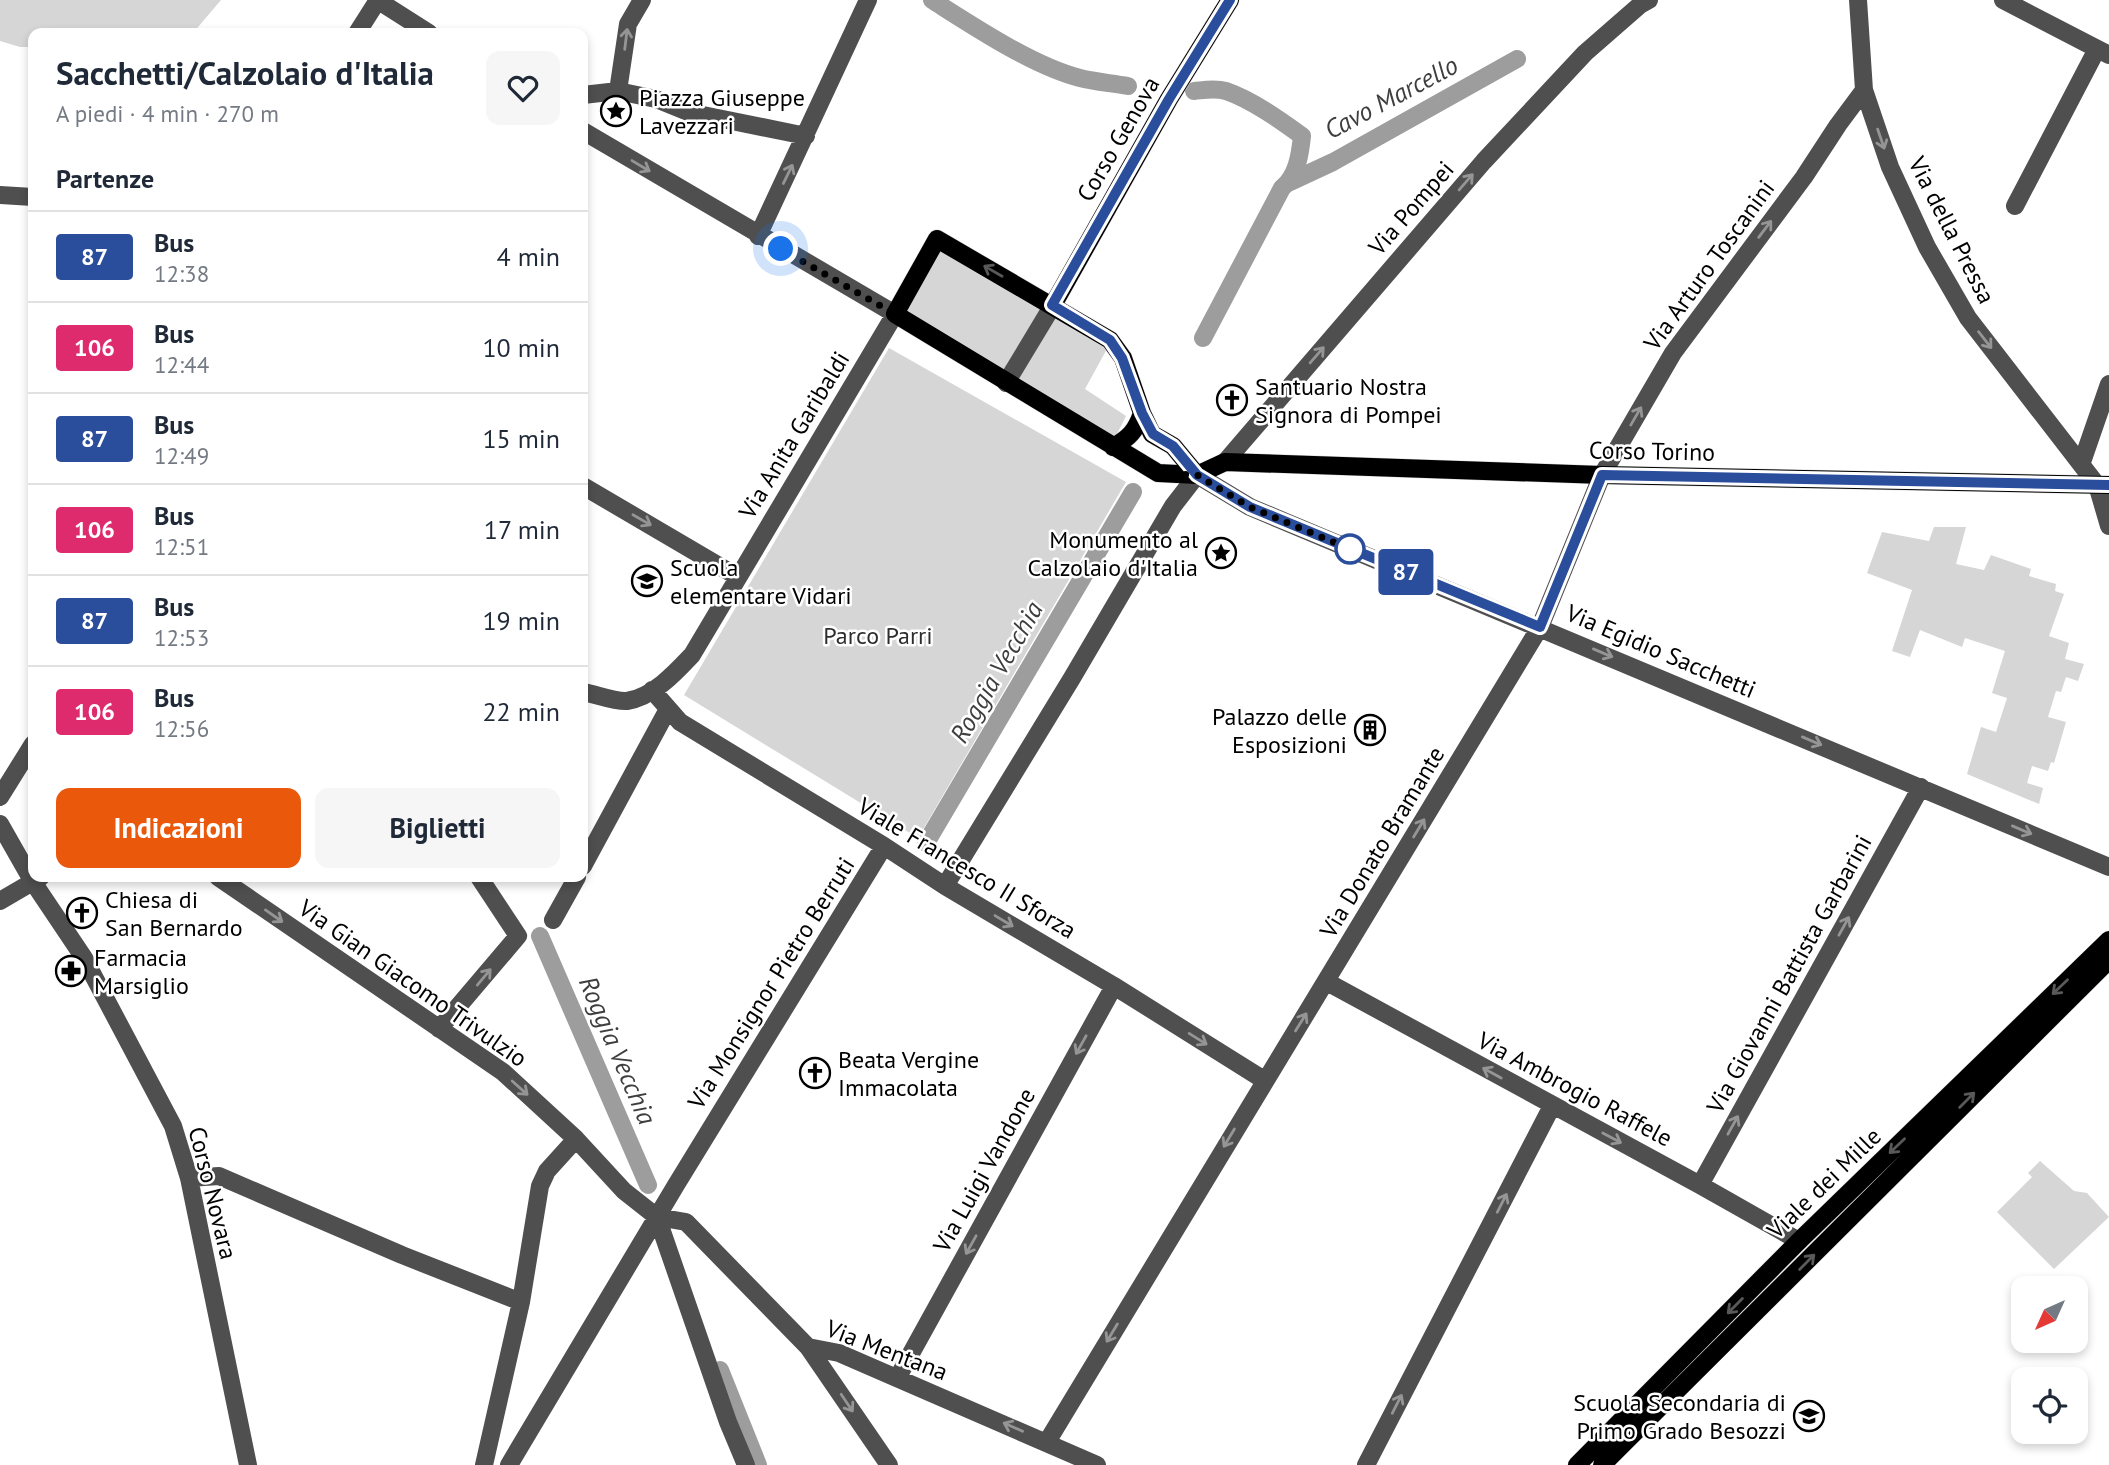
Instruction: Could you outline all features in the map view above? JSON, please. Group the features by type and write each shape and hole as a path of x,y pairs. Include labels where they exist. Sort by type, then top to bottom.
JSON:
{"main road":[{"name":"Corso Genova","path":"1052,305 1176,88 1230,0"},
{"path":"937,239 1110,340 1122,358 1142,413 1153,434 1173,446 1197,475 1158,473 895,314 937,239"},
{"path":"1113,447 1129,437 1137,427 1142,413"},
{"name":"Corso Torino","path":"1197,475 1225,462 1602,475 2103,485"},
{"name":"Viale dei Mille","path":"1577,1465 1799,1241 2109,940"},
{"name":"Viale dei Mille","path":"1602,1465 2109,960"}],"street":[{"path":"360,28 378,0 421,28"},
{"path":"619,86 628,24 642,0"},
{"path":"758,236 868,0"},
{"name":"Via della Pressa","path":"1858,0 1864,90 1890,167 1927,247 1968,318 2103,485 2109,526"},
{"path":"2003,0 2103,52 2015,206"},
{"name":"Via Pompei","path":"1225,462 1484,161 1585,53 1641,2"},
{"path":"588,94 619,86 688,112 806,136"},
{"name":"Via Arturo Toscanini","path":"1540,627 1602,475 1673,353 1804,177 1864,90"},
{"path":"588,134 895,314"},
{"path":"0,195 28,197"},
{"path":"1006,383 1052,305"},
{"name":"Via Anita Garibaldi","path":"588,693 626,701 652,690 692,655 895,314"},
{"path":"2082,462 2109,384"},
{"path":"945,886 1072,678 1172,506 1197,475"},
{"name":"Via Egidio Sacchetti","path":"1197,475 1250,507 2109,867"},
{"path":"588,489 738,577"},
{"name":"Via Donato Bramante","path":"1047,1442 1540,627"},
{"name":"Viale Francesco II Sforza","path":"652,690 680,722 1264,1080"},
{"path":"588,857 668,709"},
{"path":"0,797 28,752"},
{"name":"Via Giovanni Battista Garbarini","path":"1700,1185 1921,787"},
{"name":"Corso Novara","path":"0,824 28,866"},
{"name":"Via Monsignor Pietro Berruti","path":"509,1465 884,846"},
{"path":"0,901 32,882"},
{"name":"Corso Novara","path":"39,882 84,958 173,1126 189,1178 248,1465"},
{"name":"Via Gian Giacomo Trivulzio","path":"225,882 503,1072 576,1139 624,1191 657,1217"},
{"path":"439,1029 518,936 482,882"},
{"path":"553,920 574,882"},
{"name":"Via Ambrogio Raffele","path":"1327,982 1799,1241"},
{"name":"Via Luigi Vandone","path":"898,1377 1114,986"},
{"path":"1366,1465 1552,1106"},
{"path":"484,1465 521,1302 540,1186 547,1171 576,1139"},
{"path":"189,1178 219,1176 402,1255 521,1302"},
{"path":"657,1217 728,1422 746,1465"},
{"name":"Via Mentana","path":"657,1217 685,1223 808,1347 839,1353 898,1377 1097,1465"},
{"path":"808,1347 889,1465"}],"green space":[{"path":"0,0 221,0 197,28 28,28 28,47 0,41"},
{"path":"940,248 1108,347 1085,389 1126,416 1115,438 906,312"},
{"name":"Parco Parri","path":"889,348 1126,482 918,838 684,695"},
{"path":"1934,527 1966,527 1956,564 1984,570 1991,555 2031,569 2029,576 2056,584 2055,591 2064,594 2049,636 2069,643 2065,659 2084,664 2078,681 2066,677 2061,692 2056,691 2048,717 2066,722 2054,763 2051,762 2048,771 2032,766 2027,783 2043,788 2039,804 1967,774 1981,727 1996,732 2007,698 1992,693 2005,651 1965,638 1962,647 1920,630 1910,657 1892,651 1912,590 1867,573 1882,532 1929,541"},
{"path":"2040,1161 2074,1191 2087,1193 2109,1217 2054,1269 1997,1212 2032,1177 2028,1173"}],"waterway":[{"name":"Roggia Vecchia","path":"932,0 1004,44 1043,64 1080,78 1128,86"},
{"name":"Cavo Marcello","path":"1290,182 1333,162 1517,59"},
{"name":"Roggia Vecchia","path":"1194,91 1218,90 1236,95 1266,111 1302,136 1294,171 1282,188 1203,338"},
{"name":"Roggia Vecchia","path":"926,843 1133,492"},
{"name":"Roggia Vecchia","path":"540,936 648,1185"},
{"name":"Roggia Vecchia","path":"720,1370 758,1465"}],"bus line":[{"name":"87","path":"1230,0 1169,99 1052,305 1110,340 1122,358 1142,413 1153,434 1173,446 1197,475 1250,507 1540,627 1602,475 2109,485"}],"place":[{"name":"Piazza Giuseppe Lavezzari","path":"616,111"},
{"name":"Santuario Nostra Signora di Pompei","path":"1232,400"},
{"name":"Monumento al Calzolaio d'Italia","path":"1221,553"},
{"name":"Scuola elementare Vidari","path":"647,581"},
{"name":"Palazzo delle Esposizioni","path":"1370,730"},
{"name":"Chiesa di San Bernardo","path":"82,913"},
{"name":"Farmacia Marsiglio","path":"71,971"},
{"name":"Beata Vergine Immacolata","path":"815,1073"},
{"name":"Scuola Secondaria di Primo Grado Besozzi","path":"1809,1416"}],"route":[{"path":"781,249 895,314 1158,473 1197,475 1250,507 1350,549"}]}
